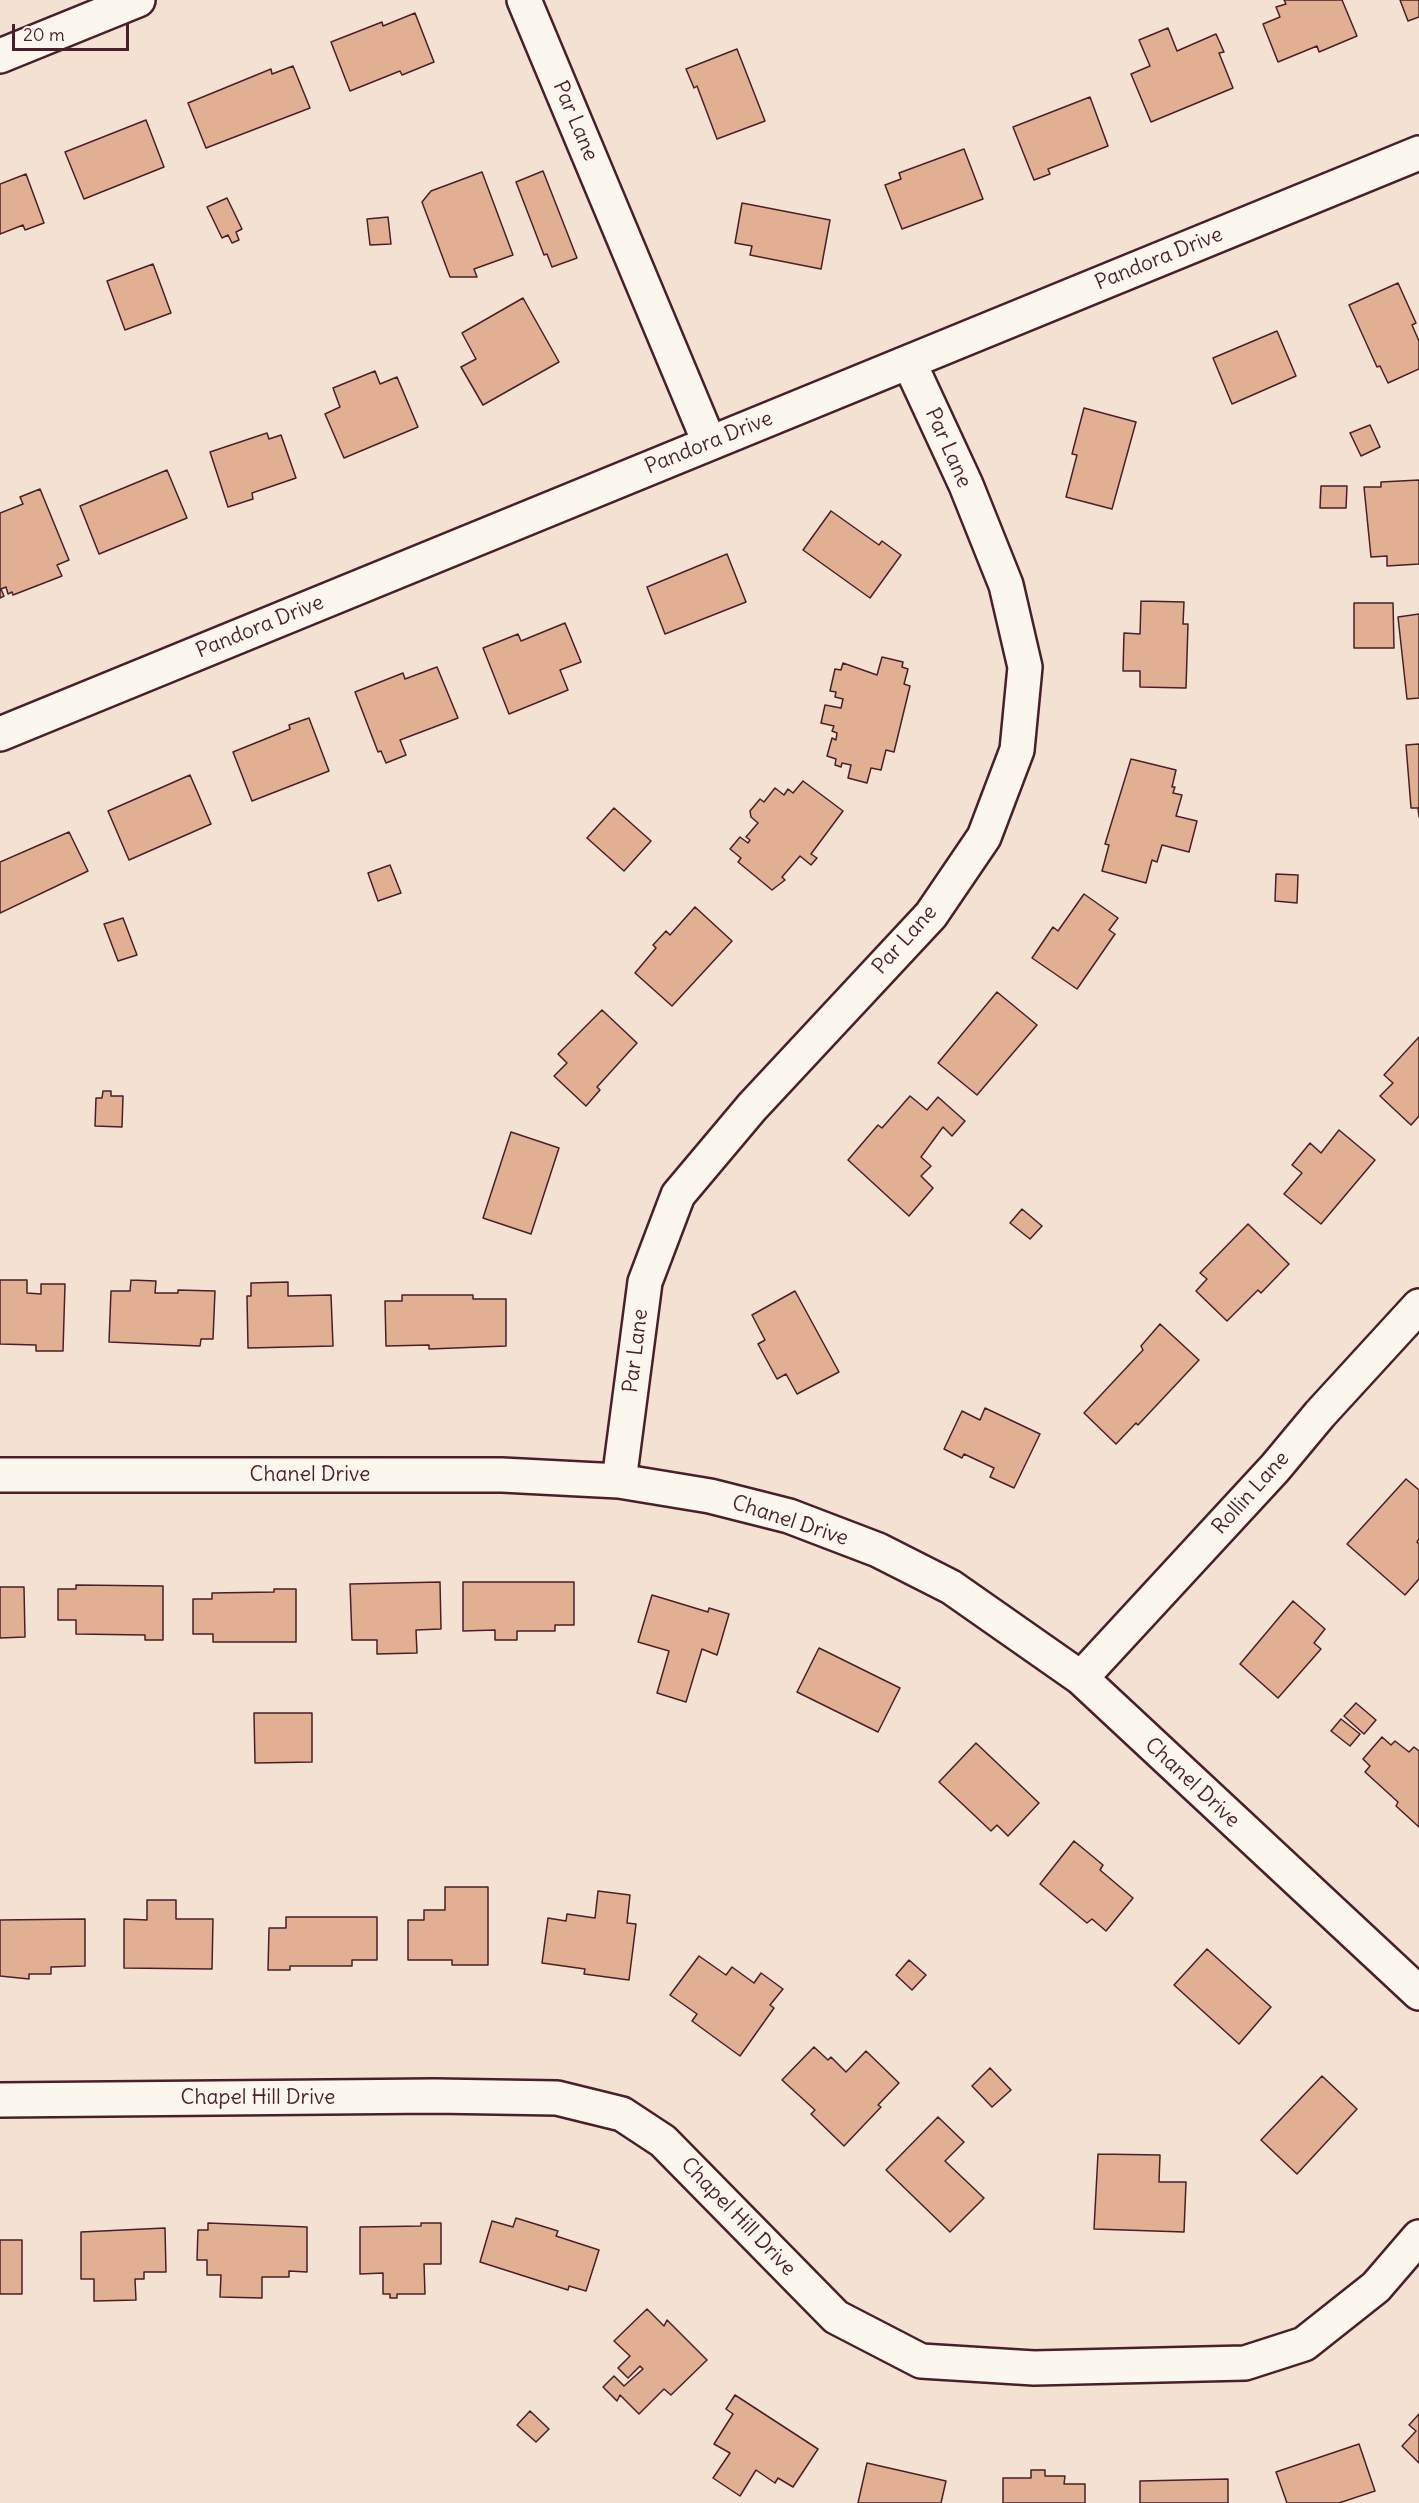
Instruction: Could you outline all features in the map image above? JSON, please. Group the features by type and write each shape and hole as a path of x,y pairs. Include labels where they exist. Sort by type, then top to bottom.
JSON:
{"street":[{"path":"0,56 138,0"},
{"name":"Par Lane","path":"524,0 709,442"},
{"name":"Pandora Drive","path":"0,734 1419,153"},
{"name":"Par Lane","path":"619,1480 645,1282 678,1195 752,1107 930,915 984,837 1017,750 1025,667 1006,585 966,485 909,362"},
{"name":"Rollin Lane","path":"1081,1678 1275,1468 1320,1414 1419,1306"},
{"name":"Chanel Drive","path":"0,1475 502,1475 619,1480 711,1496 789,1516 879,1550 951,1587 1081,1678 1419,1993"},
{"name":"Chapel Hill Drive","path":"0,2100 435,2096 557,2098 622,2114 663,2141 836,2317 921,2361 1034,2368 1245,2363 1304,2344 1376,2287 1419,2237"}],"building":[{"path":"1284,0 1342,0 1357,36 1319,52 1317,46 1278,62 1263,24 1280,17 1276,7 1286,4"},
{"path":"1400,0 1419,0 1419,17 1408,21"},
{"path":"415,13 434,62 402,75 400,71 350,91 331,42 382,22 383,26"},
{"path":"1168,28 1177,51 1216,34 1224,52 1219,53 1233,88 1151,122 1131,74 1150,66 1139,40"},
{"path":"737,49 765,121 717,139 697,86 694,88 686,69"},
{"path":"293,66 310,108 206,148 188,103 271,69 272,74"},
{"path":"1090,97 1108,146 1048,169 1050,174 1034,180 1013,127"},
{"path":"146,120 164,167 84,199 65,152"},
{"path":"964,149 983,199 902,229 885,185 901,179 899,173"},
{"path":"543,171 577,258 552,267 547,254 544,255 516,182"},
{"path":"482,172 513,255 474,269 477,277 450,277 422,202 431,191"},
{"path":"26,174 44,223 25,230 23,225 0,234 0,184"},
{"path":"227,198 242,229 236,232 239,240 232,243 228,235 222,238 207,207"},
{"path":"742,203 830,220 821,269 750,255 752,246 735,243"},
{"path":"388,217 391,244 370,245 367,219"},
{"path":"153,264 171,313 125,330 107,281"},
{"path":"1398,283 1416,323 1412,325 1419,341 1419,369 1388,383 1380,366 1377,367 1349,305"},
{"path":"523,298 559,362 483,405 461,367 476,359 462,333"},
{"path":"1277,331 1296,376 1232,404 1213,358"},
{"path":"375,371 380,384 397,377 418,427 344,458 325,414 340,407 333,388"},
{"path":"1084,408 1136,422 1112,509 1066,497 1077,455 1072,454"},
{"path":"1370,425 1380,447 1361,456 1350,433"},
{"path":"267,433 269,439 281,435 296,478 252,493 253,499 228,507 210,452"},
{"path":"167,470 187,518 99,554 80,506"},
{"path":"1419,480 1419,564 1387,566 1387,556 1371,557 1364,487 1381,487 1381,482"},
{"path":"1321,486 1347,486 1346,508 1320,508"},
{"path":"40,489 69,560 57,565 62,576 13,595 12,592 8,594 6,587 1,589 4,596 0,598 0,513 23,504 20,497"},
{"path":"831,511 879,545 882,541 901,555 870,598 803,550"},
{"path":"727,554 746,602 665,634 647,587"},
{"path":"1141,601 1184,602 1183,624 1188,624 1186,688 1140,687 1140,671 1123,671 1124,633 1140,634"},
{"path":"1354,603 1393,603 1394,648 1354,648"},
{"path":"1419,614 1419,698 1407,699 1398,617"},
{"path":"565,623 581,662 560,670 568,690 509,714 483,648 518,634 521,641"},
{"path":"882,657 903,662 902,667 908,669 904,684 910,686 894,752 886,750 881,770 871,768 867,783 848,778 851,765 842,763 841,767 835,765 836,759 827,756 832,738 836,740 837,733 832,731 834,726 821,723 825,705 841,708 843,699 835,697 836,692 830,691 835,669 841,670 843,663 877,675"},
{"path":"437,667 458,718 400,740 406,755 386,763 381,751 378,752 355,692 403,673 405,679"},
{"path":"309,718 329,771 252,801 233,752 290,729 289,725"},
{"path":"1419,744 1419,817 1418,808 1411,808 1406,745"},
{"path":"1131,759 1176,770 1173,793 1182,795 1176,816 1197,821 1189,852 1162,845 1157,862 1152,860 1146,883 1102,871 1109,845 1105,844"},
{"path":"190,775 211,824 129,860 108,811"},
{"path":"803,781 843,811 811,854 817,858 811,865 800,856 782,877 785,880 772,890 738,862 741,858 730,849 740,837 748,843 750,840 746,837 758,823 751,817 750,811 760,799 764,802 775,788 784,795 788,789 793,793"},
{"path":"614,808 651,841 624,871 587,838"},
{"path":"69,832 88,871 0,913 0,862"},
{"path":"390,865 401,893 378,901 368,873"},
{"path":"1276,874 1298,875 1297,903 1275,901"},
{"path":"1084,894 1118,918 1109,930 1115,934 1077,989 1032,958 1053,927 1058,931"},
{"path":"695,907 732,941 672,1006 635,973 656,948 653,945 666,931 670,935"},
{"path":"123,918 137,955 118,961 104,924"},
{"path":"997,992 1037,1025 977,1095 938,1063"},
{"path":"602,1010 637,1043 597,1087 600,1090 586,1106 554,1076 567,1063 558,1054"},
{"path":"1419,1037 1419,1116 1411,1125 1380,1096 1393,1083 1384,1075"},
{"path":"103,1091 111,1091 111,1096 123,1096 122,1127 95,1126 96,1098 102,1098"},
{"path":"910,1096 927,1110 938,1097 965,1121 952,1136 943,1127 921,1157 931,1166 921,1176 933,1188 909,1216 848,1160 878,1125 882,1128"},
{"path":"1339,1130 1375,1160 1321,1224 1284,1194 1302,1173 1292,1165 1310,1143 1321,1153"},
{"path":"511,1132 559,1148 531,1234 483,1218"},
{"path":"1022,1209 1042,1226 1030,1239 1010,1223"},
{"path":"1248,1224 1289,1264 1261,1293 1258,1290 1227,1321 1196,1291 1207,1279 1200,1273"},
{"path":"0,1280 27,1280 27,1293 41,1294 41,1284 65,1284 63,1351 36,1351 36,1345 0,1344"},
{"path":"131,1280 156,1281 155,1293 178,1293 178,1290 215,1291 213,1339 201,1339 200,1346 109,1342 111,1291 130,1291"},
{"path":"288,1282 288,1296 331,1295 333,1346 248,1348 247,1296 251,1296 251,1283"},
{"path":"795,1291 839,1372 797,1394 786,1374 777,1379 758,1344 765,1340 752,1315"},
{"path":"402,1295 473,1295 473,1299 506,1299 506,1346 429,1349 429,1345 386,1346 385,1301 402,1301"},
{"path":"1160,1324 1199,1360 1138,1425 1136,1423 1116,1444 1084,1413 1143,1350 1141,1346"},
{"path":"985,1408 1040,1434 1014,1488 990,1477 994,1468 964,1454 962,1458 944,1449 962,1411 980,1420"},
{"path":"1406,1479 1419,1490 1419,1539 1417,1542 1419,1544 1419,1579 1405,1595 1347,1544"},
{"path":"440,1582 441,1629 416,1630 417,1653 377,1654 377,1640 352,1640 350,1584"},
{"path":"463,1582 574,1582 574,1625 555,1625 555,1631 517,1631 517,1640 495,1640 495,1630 463,1631"},
{"path":"76,1585 163,1586 163,1640 145,1640 145,1635 76,1634 76,1620 58,1620 58,1589 76,1589"},
{"path":"0,1587 24,1587 25,1637 0,1638"},
{"path":"274,1589 296,1589 296,1642 213,1642 213,1634 193,1634 193,1599 212,1599 212,1593 274,1592"},
{"path":"652,1595 708,1612 709,1608 729,1614 717,1655 702,1649 686,1702 657,1693 669,1651 638,1642"},
{"path":"1293,1601 1325,1629 1314,1643 1321,1649 1278,1698 1240,1664"},
{"path":"819,1648 900,1688 878,1732 797,1692"},
{"path":"1356,1703 1376,1720 1364,1734 1344,1716"},
{"path":"254,1713 312,1713 312,1762 255,1763"},
{"path":"1341,1719 1360,1734 1350,1746 1331,1731"},
{"path":"1382,1737 1391,1745 1395,1741 1409,1752 1414,1747 1419,1751 1419,1827 1396,1806 1398,1802 1365,1772 1370,1766 1363,1759"},
{"path":"976,1743 1039,1803 1008,1836 997,1825 991,1831 939,1782"},
{"path":"1074,1841 1103,1865 1100,1870 1133,1898 1106,1931 1092,1919 1087,1923 1040,1884"},
{"path":"445,1887 488,1887 488,1965 452,1965 452,1960 408,1960 408,1920 424,1920 424,1910 445,1910"},
{"path":"598,1891 630,1895 627,1923 636,1924 629,1980 584,1974 585,1969 542,1963 548,1918 566,1921 567,1914 595,1918"},
{"path":"147,1900 176,1900 176,1919 213,1919 212,1969 124,1968 124,1919 147,1920"},
{"path":"286,1917 377,1917 377,1960 352,1960 352,1966 290,1966 290,1970 268,1970 269,1928 286,1928"},
{"path":"85,1919 85,1966 51,1967 51,1974 29,1974 29,1979 0,1976 0,1920"},
{"path":"1207,1949 1271,2007 1239,2044 1174,1985"},
{"path":"699,1956 726,1975 732,1967 754,1983 761,1973 783,1989 770,2005 774,2008 740,2056 692,2021 697,2014 670,1995"},
{"path":"909,1960 926,1975 912,1990 896,1975"},
{"path":"814,2047 828,2060 831,2057 846,2072 866,2051 899,2083 878,2105 881,2107 844,2146 811,2114 815,2110 782,2080"},
{"path":"990,2068 1011,2090 992,2107 972,2086"},
{"path":"1322,2076 1357,2109 1297,2174 1261,2140"},
{"path":"938,2117 964,2142 945,2161 984,2198 950,2232 886,2170"},
{"path":"1098,2154 1160,2155 1159,2182 1186,2182 1184,2232 1094,2229"},
{"path":"516,2218 558,2231 556,2236 599,2250 586,2291 569,2286 568,2290 480,2262 492,2221 513,2227"},
{"path":"208,2223 307,2227 307,2272 289,2271 289,2277 262,2277 262,2298 220,2297 221,2275 207,2275 207,2260 197,2260 198,2230 208,2230"},
{"path":"421,2223 441,2223 441,2264 424,2264 425,2294 397,2294 397,2298 390,2298 390,2294 383,2294 383,2273 360,2274 360,2227 421,2226"},
{"path":"165,2228 166,2272 144,2272 144,2279 135,2279 136,2300 94,2301 94,2279 81,2279 81,2232"},
{"path":"0,2240 22,2240 22,2294 0,2294"},
{"path":"647,2309 664,2326 667,2320 707,2360 671,2395 664,2389 639,2414 620,2395 617,2401 603,2387 614,2376 624,2386 643,2369 640,2366 628,2378 618,2368 630,2356 614,2341"},
{"path":"735,2395 818,2449 793,2487 778,2478 775,2483 756,2470 740,2496 713,2478 730,2453 714,2444 733,2414 726,2409"},
{"path":"530,2411 549,2429 536,2442 517,2425"},
{"path":"1419,2414 1419,2463 1402,2446 1416,2431 1409,2425"},
{"path":"1359,2444 1375,2491 1339,2503 1287,2503 1276,2472"},
{"path":"867,2463 946,2481 941,2503 858,2503"},
{"path":"1031,2470 1045,2470 1045,2476 1065,2476 1064,2484 1085,2484 1085,2503 1003,2503 1003,2478 1031,2478"},
{"path":"1228,2479 1228,2503 1140,2503 1140,2481"}]}
